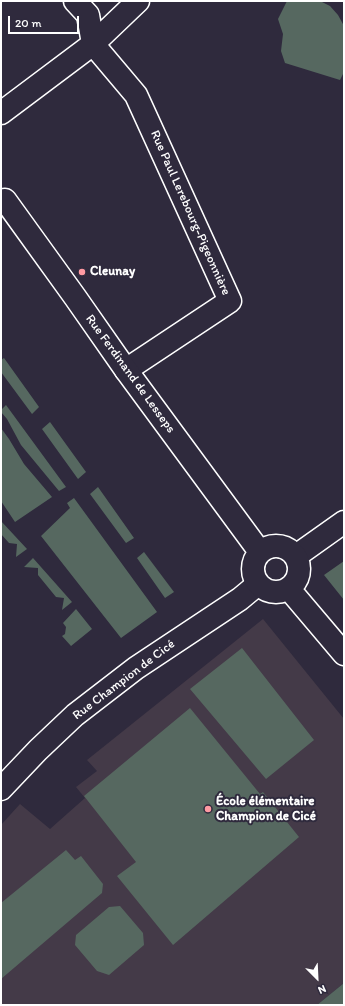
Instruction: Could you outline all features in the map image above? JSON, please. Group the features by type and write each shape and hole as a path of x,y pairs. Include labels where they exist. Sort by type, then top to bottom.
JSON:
{"street":[{"path":"75,1 88,15 93,44"},
{"path":"1,113 93,44 138,1"},
{"name":"Rue Paul Lerebourg-Pigeonnière","path":"93,44 136,95 230,301 126,370"},
{"name":"Rue Ferdinand de Lesseps","path":"3,197 76,297 126,370 260,552"},
{"path":"296,556 344,522"},
{"path":"275,546 290,550 296,556 299,565 299,574 296,582 289,589 281,592 273,592 264,589 258,584 254,576 253,568 255,560 260,552 275,546"},
{"name":"Rue Champion de Cicé","path":"1,789 38,750 75,715 136,668 240,598 258,584"},
{"path":"289,589 344,654"}],"shaded area":[{"name":"École élémentaire Champion de Cicé","path":"263,619 344,719 344,983 317,1005 1,1005 1,825 20,804 50,829 85,798 76,787 97,771 87,760"}],"green space":[{"path":"287,1 320,1 330,6 338,15 344,26 344,72 340,80 285,63 281,51 283,34 278,19"},
{"path":"4,358 39,407 32,414 1,372 1,360"},
{"path":"6,405 66,487 59,491 21,445 7,419 1,412"},
{"path":"50,422 86,472 78,479 42,429"},
{"path":"1,428 24,464 52,497 15,522 1,501"},
{"path":"98,487 134,538 126,543 90,494"},
{"path":"74,498 157,612 121,638 41,536 70,508 67,503"},
{"path":"1,521 27,549 16,557 17,544 9,543 1,534"},
{"path":"144,552 174,592 165,598 137,558"},
{"path":"33,558 72,602 62,610 64,598 56,597 38,575 38,568 24,567"},
{"path":"344,561 344,600 324,575"},
{"path":"76,609 92,629 71,646 62,636 65,634 66,627 63,623"},
{"path":"242,648 314,740 266,779 190,689"},
{"path":"190,708 260,794 263,792 299,837 173,945 117,876 136,862 84,796"},
{"path":"66,850 75,860 81,856 103,884 102,893 1,979 1,903"},
{"path":"120,906 143,933 144,945 109,975 97,971 75,945 76,935 109,907"},
{"path":"344,983 344,1005 317,1005"}],"place":[{"name":"Cleunay","path":"82,272"},
{"name":"École élémentaire Champion de Cicé","path":"208,809"}]}
